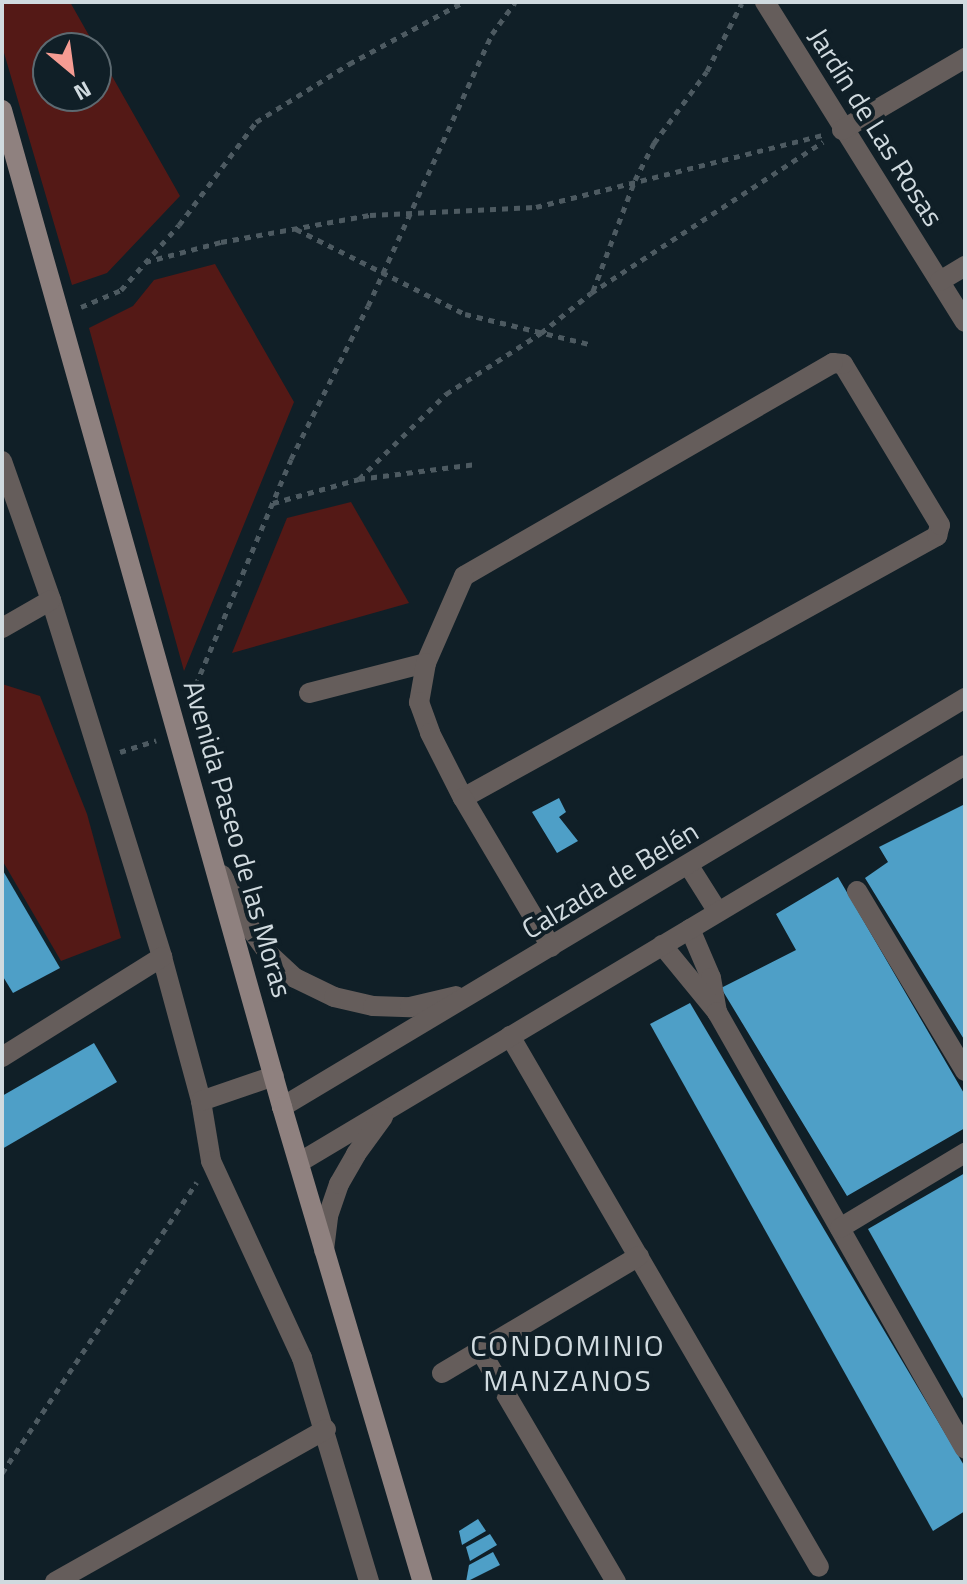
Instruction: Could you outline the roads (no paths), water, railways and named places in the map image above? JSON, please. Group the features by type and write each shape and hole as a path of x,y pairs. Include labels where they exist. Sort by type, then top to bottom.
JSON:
{"main road":[{"name":"Avenida Paseo de las Moras","path":"2,110 9,161 61,315 282,1107 423,1582"}],"street":[{"name":"Jardín de Las Rosas","path":"765,2 842,130 965,322"},
{"path":"842,130 965,58"},
{"path":"940,281 965,266"},
{"path":"463,798 937,536 940,525 843,364 833,363 464,576 426,663 419,702 430,733 463,798 551,947"},
{"path":"2,461 51,600 162,957 201,1101 211,1161 302,1358 326,1429 369,1582"},
{"path":"2,628 51,600"},
{"path":"309,693 426,663"},
{"name":"Calzada de Belén","path":"282,1107 965,698"},
{"path":"300,1162 965,765"},
{"path":"217,866 245,921 269,954 295,978 334,997 373,1006 410,1007 487,986"},
{"path":"689,866 718,912"},
{"path":"857,891 965,1071"},
{"path":"690,929 711,978 717,1012"},
{"path":"662,945 717,1012 965,1449"},
{"path":"2,1057 162,957"},
{"path":"510,1036 819,1567"},
{"path":"201,1101 274,1076"},
{"path":"324,1250 328,1216 339,1184 356,1154 390,1108"},
{"path":"840,1228 965,1153"},
{"path":"442,1373 639,1256"},
{"path":"480,1350 616,1582"},
{"path":"55,1582 326,1429"}],"district":[{"name":"CONDOMINIO MANZANOS","path":"568,1362"}]}
